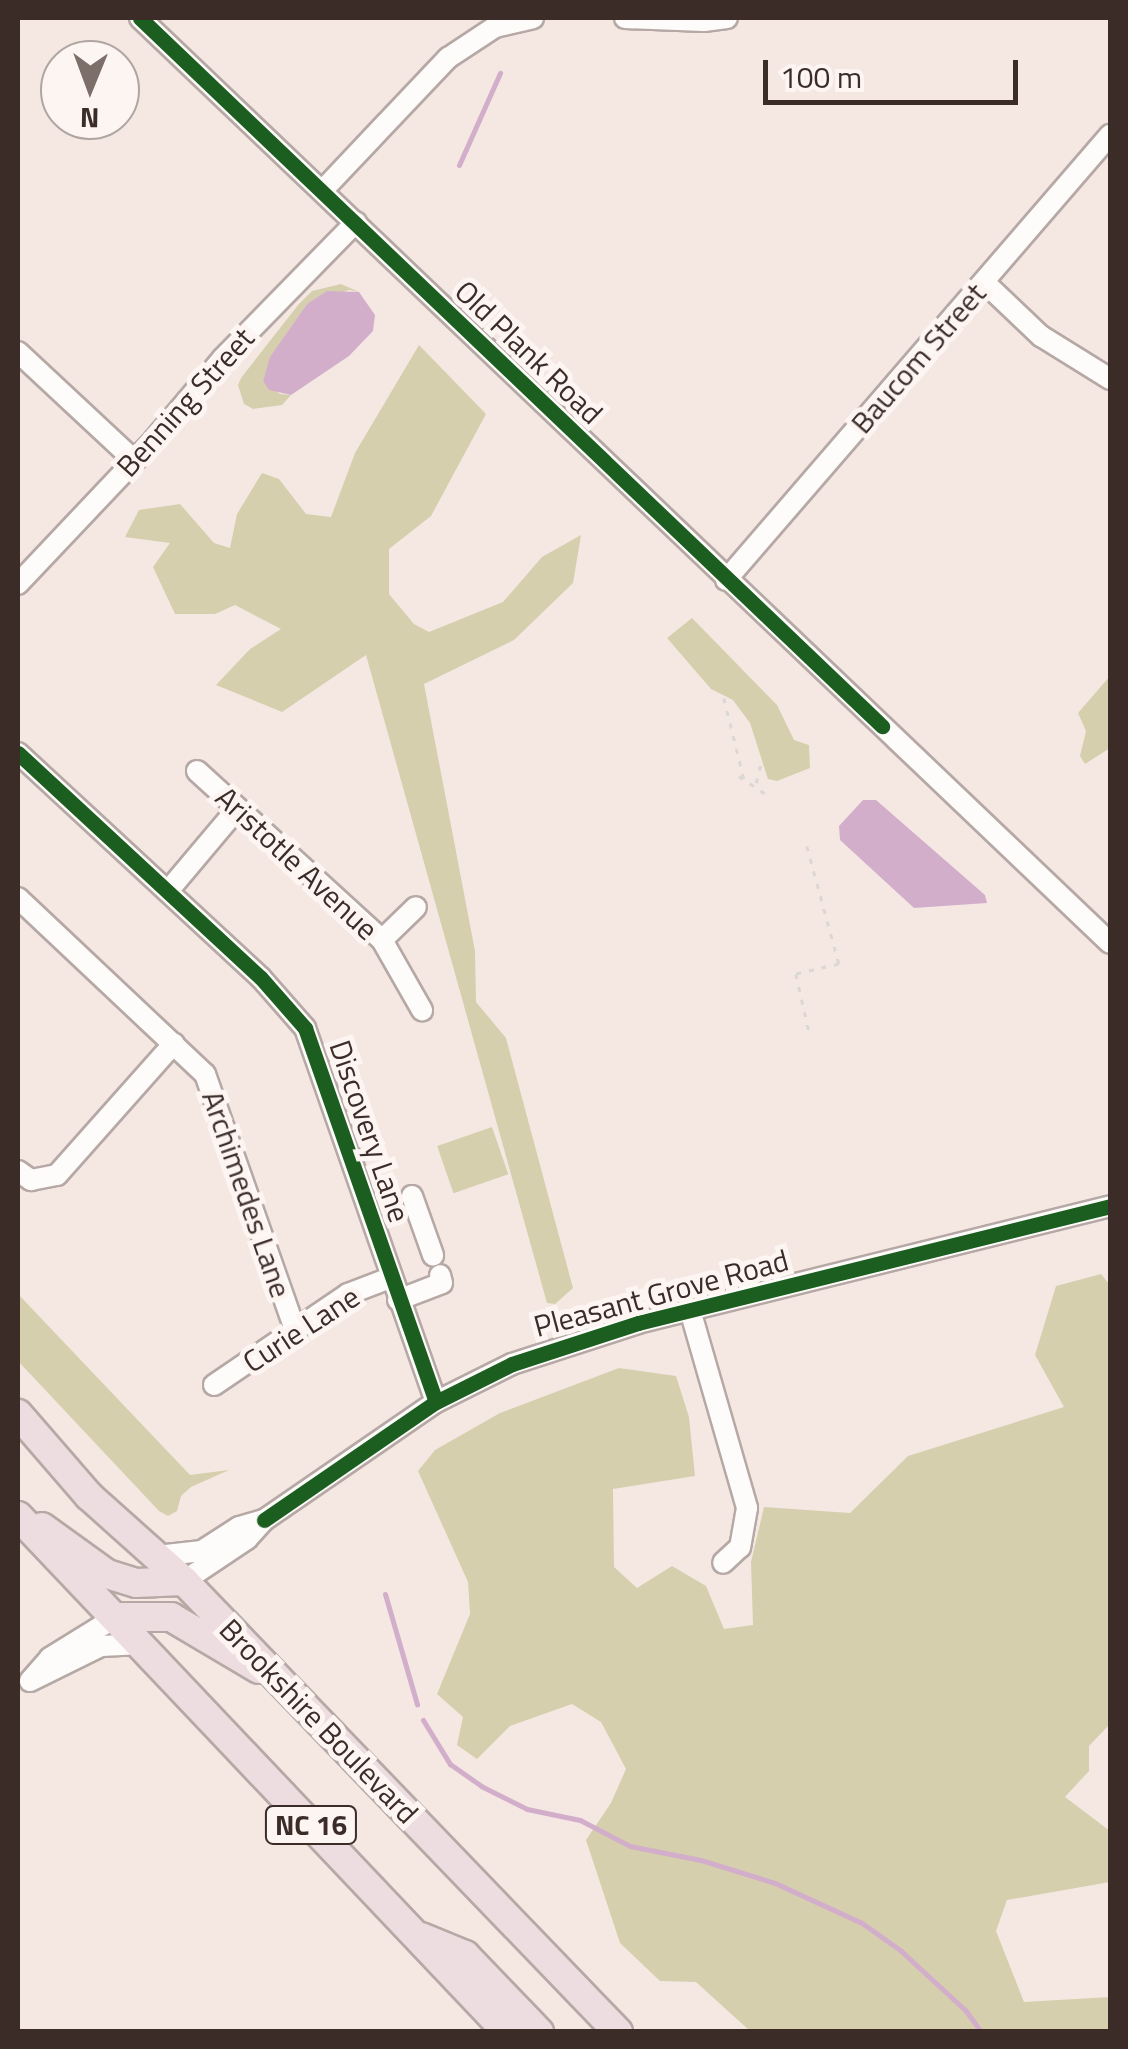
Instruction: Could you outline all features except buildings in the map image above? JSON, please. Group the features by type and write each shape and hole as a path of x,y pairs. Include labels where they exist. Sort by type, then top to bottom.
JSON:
{"highway":[{"name":"Brookshire Boulevard","path":"18,1414 89,1496 184,1581 618,2032"},
{"path":"18,1514 73,1545 107,1574 136,1582 184,1581"},
{"name":"NC 16","path":"18,1514 506,2032"},
{"path":"116,1617 156,1615 185,1622 223,1651 278,1679"},
{"path":"410,1933 465,1955 539,2032"}],"street":[{"name":"Old Plank Road","path":"140,18 1110,944"},
{"path":"323,190 448,58 483,33 532,18"},
{"path":"625,18 727,18"},
{"name":"Baucom Street","path":"726,580 1110,136"},
{"name":"Benning Street","path":"18,584 223,358 356,222"},
{"path":"984,282 1042,336 1110,379"},
{"path":"18,352 134,460"},
{"name":"Discovery Lane","path":"18,753 261,978 305,1028 436,1402"},
{"name":"Aristotle Avenue","path":"197,771 382,940 422,1010"},
{"path":"168,891 238,810"},
{"name":"Archimedes Lane","path":"18,898 205,1074 295,1330"},
{"path":"382,940 416,907"},
{"path":"18,1171 31,1180 57,1175 174,1043"},
{"path":"398,1300 442,1282 412,1196"},
{"name":"Pleasant Grove Road","path":"184,1581 247,1540 264,1520 436,1402 512,1364 571,1342 690,1310 1110,1206"},
{"name":"Curie Lane","path":"214,1385 348,1294 390,1278"},
{"path":"690,1310 747,1508 740,1547 723,1563"},
{"name":"Pleasant Grove Road","path":"157,1556 202,1550 239,1527 264,1520"},
{"path":"24,1685 62,1648 116,1617"},
{"path":"24,1685 101,1646 142,1644"}],"path":[{"path":"724,698 741,778 767,795"},
{"path":"756,785 762,759"},
{"path":"807,846 840,964 796,974 810,1032"}],"shaded area":[{"path":"341,284 359,292 349,290 307,304 271,357 263,381 280,394 291,395 282,405 253,409 244,404 238,385 241,378 298,305 312,291"},
{"path":"327,291 359,292 375,315 373,331 349,356 291,395 269,390 263,381 270,357 307,304"},
{"path":"419,345 486,414 431,516 389,549 389,594 414,624 429,632 503,602 542,557 581,535 573,583 514,640 424,684 475,951 476,1002 506,1038 573,1288 555,1304 547,1303 366,655 282,712 216,685 250,649 281,629 235,605 215,614 175,614 153,567 170,543 125,537 139,510 180,504 214,543 230,548 237,514 262,473 279,479 306,514 331,517 355,453"},
{"path":"692,618 777,705 794,740 809,745 810,768 777,781 768,779 750,723 733,700 711,689 667,638"},
{"path":"1110,676 1110,748 1085,764 1080,756 1086,731 1078,713"},
{"path":"863,800 876,800 985,895 987,903 914,908 840,840 839,826"},
{"path":"492,1127 508,1174 453,1193 437,1146"},
{"path":"1101,1274 1110,1285 1110,1724 1089,1746 1089,1771 1065,1797 1110,1831 1110,1882 1007,1900 996,1931 1024,2002 1110,1997 1110,2031 750,2031 696,1982 660,1981 620,1943 586,1840 611,1803 626,1769 601,1722 572,1704 510,1726 477,1759 457,1745 463,1717 437,1694 470,1614 468,1582 418,1471 435,1450 500,1413 619,1368 676,1376 689,1417 695,1476 613,1489 614,1567 637,1588 672,1566 706,1586 724,1629 753,1625 751,1562 764,1507 850,1513 908,1456 1064,1407 1035,1355 1056,1286"},
{"path":"18,1294 190,1475 229,1470 191,1487 181,1496 177,1511 168,1516 159,1511 18,1361"}],"waterway":[{"path":"459,165 500,73"},
{"path":"385,1594 417,1704"},
{"path":"423,1720 450,1764 481,1786 527,1809 580,1820 630,1846 701,1860 775,1883 862,1923 900,1950 966,2011 981,2032"}],"cycle path":[{"path":"140,18 882,726"},
{"path":"18,753 261,978 305,1028 436,1402"},
{"path":"264,1520 436,1402 512,1364 638,1323 1110,1206"}]}
